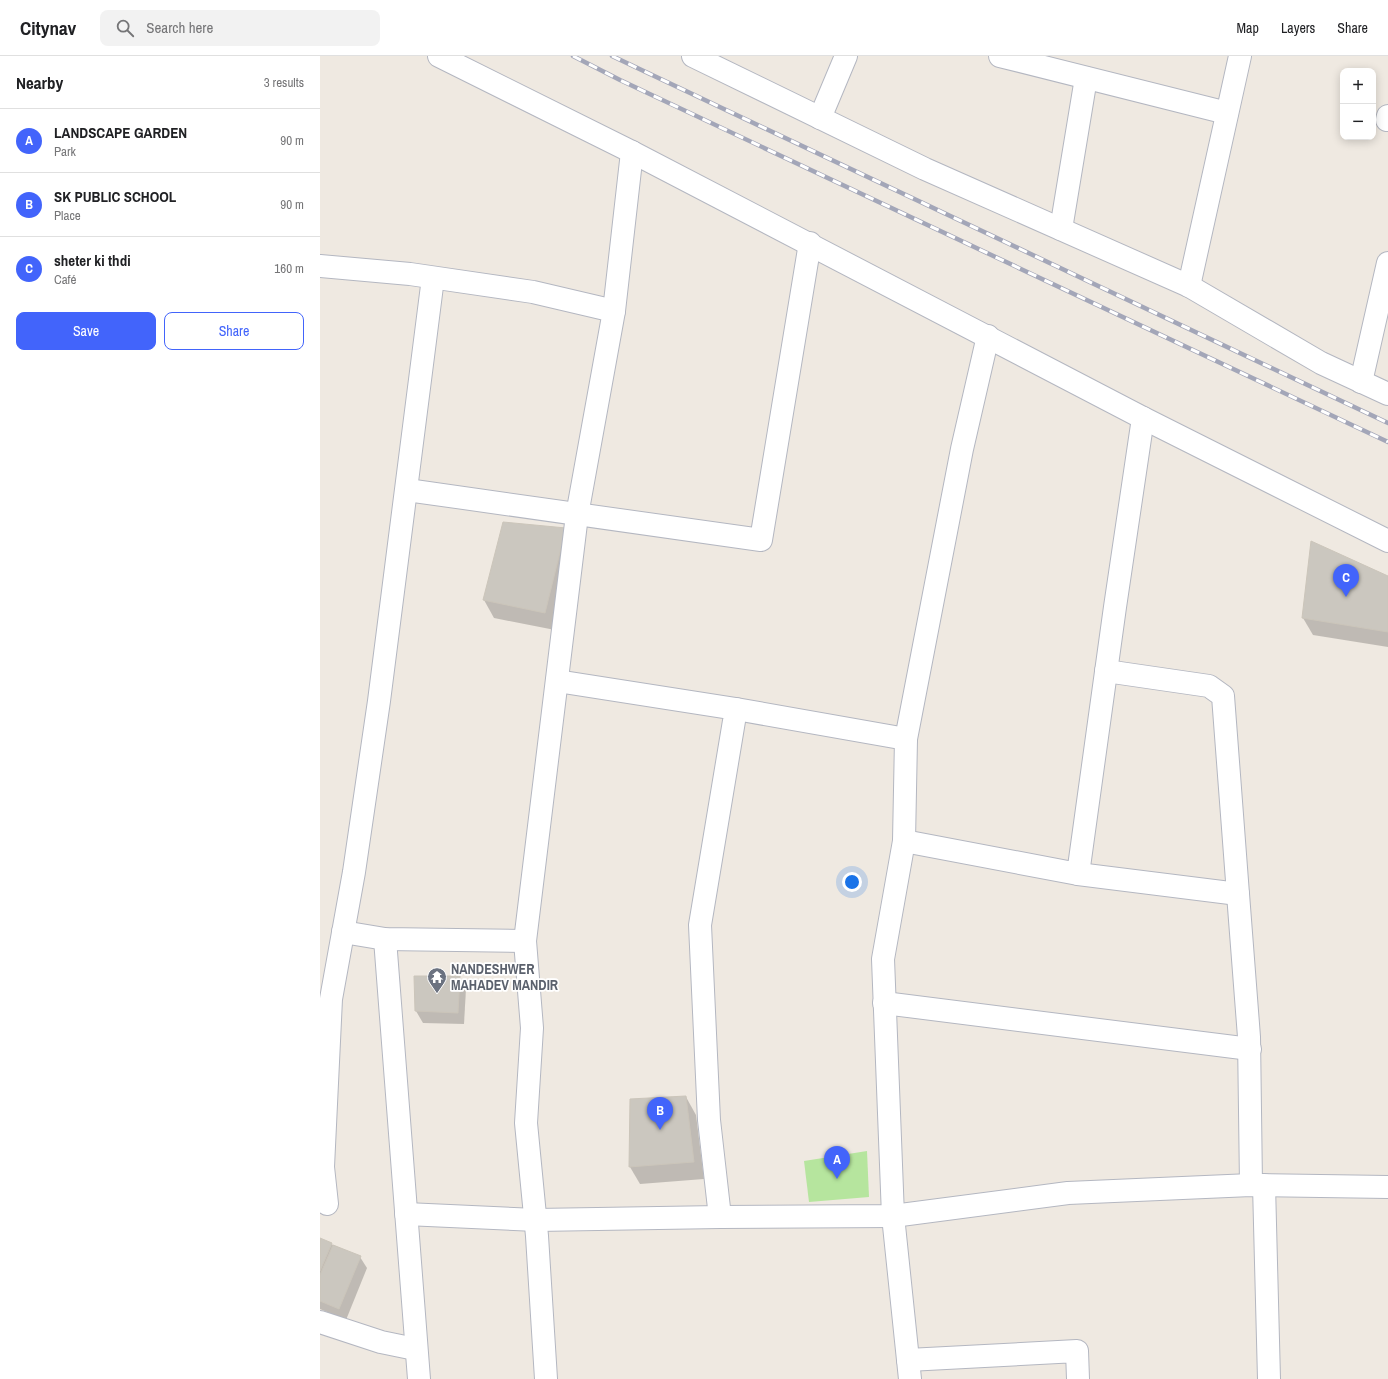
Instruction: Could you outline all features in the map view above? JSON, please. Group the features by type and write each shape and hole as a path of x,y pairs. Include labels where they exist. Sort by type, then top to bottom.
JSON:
{"street":[{"path":"439,56 810,243 1144,418 1388,542"},
{"path":"693,56 925,169 1189,286 1321,363 1388,394"},
{"path":"820,118 846,56"},
{"path":"1189,286 1240,56"},
{"path":"1007,57 1227,113"},
{"path":"1061,229 1086,78"},
{"path":"546,1379 536,1220 526,1123 532,1028 525,940 577,515 614,311 632,152"},
{"path":"407,490 761,540 810,243"},
{"path":"1361,382 1388,263"},
{"path":"320,266 433,278 533,292 614,311"},
{"path":"327,1204 323,1167 331,999 378,709 433,278"},
{"path":"988,336 962,449 906,739 904,841 883,959 893,1216 909,1370 1077,1351 1078,1379"},
{"path":"1078,874 1106,671 1144,418"},
{"path":"1106,671 1209,686 1223,696 1250,1049 1269,1379"},
{"path":"557,681 736,709 906,739"},
{"path":"720,1217 708,1120 700,925 736,709"},
{"path":"904,841 1078,874 1238,894"},
{"path":"343,932 385,939 525,940"},
{"path":"385,939 415,1349 419,1379"},
{"path":"884,1003 1250,1049"},
{"path":"406,1214 536,1220 893,1216 1068,1193 1258,1185 1388,1186"},
{"path":"320,1322 380,1342 415,1349"}],"green space":[{"path":"867,1151 869,1197 809,1202 804,1161"}],"building":[{"path":"503,522 566,528 545,613 483,600"},
{"path":"1311,541 1388,576 1388,632 1302,618"},
{"name":"NANDESHWER MAHADEV MANDIR","path":"414,976 460,976 458,1013 415,1011"},
{"path":"686,1096 694,1162 629,1167 630,1099"},
{"path":"320,1238 332,1243 320,1271"},
{"path":"333,1245 361,1256 339,1309 320,1301 320,1275"}],"railway":[{"path":"573,56 620,80 1388,442"},
{"path":"612,56 1388,423"}],"place":[{"name":"sheter ki thdi","path":"1346,597"},
{"name":"NANDESHWER MAHADEV MANDIR","path":"437,994"},
{"name":"SK PUBLIC SCHOOL","path":"660,1130"},
{"name":"LANDSCAPE GARDEN","path":"837,1179"}]}
